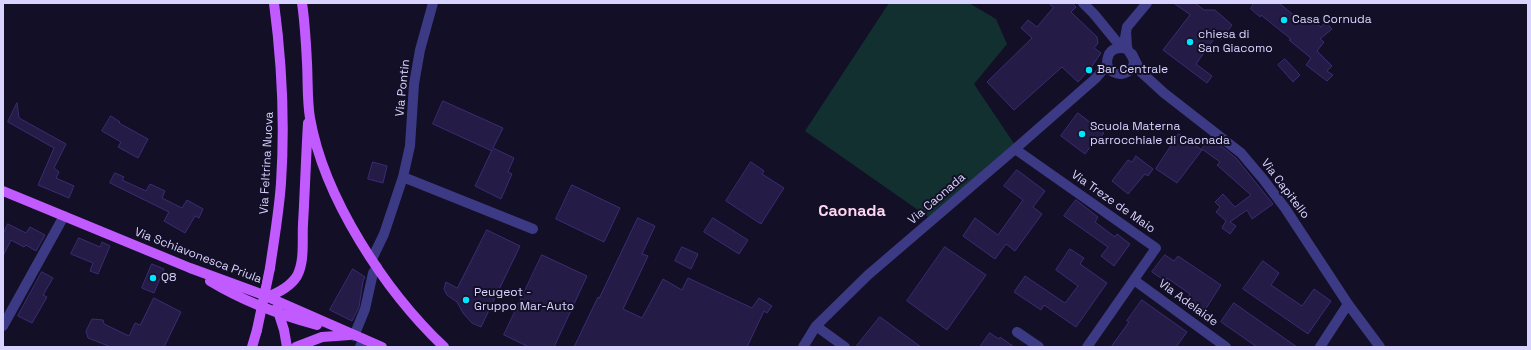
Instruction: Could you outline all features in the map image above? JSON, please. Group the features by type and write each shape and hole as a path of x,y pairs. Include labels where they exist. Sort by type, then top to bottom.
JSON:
{"main road":[{"name":"Via Feltrina Nuova","path":"252,347 270,268 281,185 283,145 281,70 274,3"},
{"path":"199,273 258,299 268,297 281,290 297,275 300,266 302,246 309,111 306,46 302,3"},
{"path":"309,111 316,143 329,179 352,226 390,287 409,310 444,347"},
{"name":"Via Schiavonesca Priula","path":"3,191 190,268 268,297 359,341 382,347"},
{"path":"190,268 235,295 359,341"},
{"path":"268,297 278,312 284,330 287,347"},
{"path":"296,347 322,337 359,341"}],"street":[{"name":"Via Pontin","path":"359,341 375,263 403,177 410,146 414,84 420,50 433,3"},
{"path":"1083,3 1126,50 1134,61 1132,68 1128,73"},
{"path":"1126,50 1127,27 1147,3"},
{"path":"1111,35 1111,47 1107,61 1110,70 1115,74"},
{"name":"Via Caonada","path":"802,347 816,326 868,275 1096,78 1107,61 1110,52 1115,49 1126,50"},
{"name":"Via Capitello","path":"1126,50 1141,72 1164,93 1240,153 1263,179 1285,208 1348,304 1380,347"},
{"path":"1128,73 1134,70 1141,72"},
{"name":"Via Caonada","path":"1096,78 1128,73"},
{"name":"Via Treze de Maio","path":"1015,149 1156,248 1087,347"},
{"path":"403,177 533,230"},
{"path":"3,326 64,216"},
{"name":"Via Adelaide","path":"1134,280 1226,347"},
{"path":"1320,347 1348,304"},
{"path":"816,326 844,347"},
{"path":"1017,332 1038,347"}],"green space":[{"path":"889,3 969,3 996,19 1007,44 974,84 1015,145 928,217 805,131"}],"building":[{"path":"1049,3 1072,3 1076,7 1071,12 1097,37 1098,43 1094,48 1101,53 1090,69 1078,82 1062,67 1014,110 987,82 1032,38 1021,28 1028,20 1037,27 1053,8"},
{"path":"1174,3 1195,3 1204,10 1215,10 1232,25 1221,40 1216,36 1196,64 1212,76 1207,83 1163,50 1190,15"},
{"path":"1254,3 1279,3 1303,23 1308,16 1321,27 1326,22 1332,29 1320,39 1324,42 1317,51 1332,66 1327,71 1333,75 1327,81 1306,65 1311,58 1289,40 1291,39 1251,9"},
{"path":"1285,59 1300,75 1293,82 1278,65"},
{"path":"443,101 503,128 493,148 514,158 508,172 512,174 501,199 475,186 492,151 433,124"},
{"path":"17,103 19,118 66,144 54,168 59,172 56,178 74,186 69,198 38,185 54,148 8,122"},
{"name":"Scuola Materna parrocchiale di Caonada","path":"1078,113 1104,133 1095,144 1094,142 1085,154 1061,136"},
{"path":"111,116 120,122 119,123 148,139 138,158 118,147 121,142 102,131"},
{"path":"1179,134 1202,150 1177,183 1156,169"},
{"path":"1211,138 1236,158 1273,204 1252,219 1247,210 1230,222 1236,226 1230,234 1222,228 1226,221 1216,212 1220,207 1215,202 1223,194 1235,207 1251,195 1217,165 1220,162 1202,149"},
{"path":"1136,156 1153,169 1148,176 1145,174 1128,194 1112,181 1128,160 1132,162"},
{"path":"373,162 387,166 383,183 368,179"},
{"path":"751,162 764,171 762,174 784,188 761,224 726,201"},
{"path":"1017,170 1045,191 1033,207 1042,214 1015,251 1006,244 995,259 963,236 975,218 998,235 1023,200 1004,186"},
{"path":"115,173 124,177 122,180 146,191 150,184 165,191 162,198 182,208 187,200 203,209 199,218 195,216 185,233 164,221 169,212 110,183"},
{"path":"572,185 620,208 604,242 556,219"},
{"path":"1076,200 1098,217 1095,222 1115,237 1117,234 1130,244 1114,266 1101,256 1108,247 1064,216"},
{"path":"638,218 655,226 642,254 648,256 623,309 642,318 663,279 682,290 688,278 752,308 759,298 772,306 767,313 764,311 747,347 574,347"},
{"path":"713,218 748,240 739,254 704,232"},
{"path":"8,224 26,233 30,227 45,235 36,251 26,245 24,247 11,240 3,256 3,234"},
{"path":"487,230 520,246 481,327 472,323 463,313 457,302 447,295 444,289 446,282 457,288"},
{"path":"79,238 100,247 102,242 110,246 98,274 90,271 93,263 71,254"},
{"path":"682,247 698,254 691,269 675,261"},
{"path":"945,247 986,275 947,330 907,301"},
{"path":"1070,249 1084,258 1080,264 1107,283 1076,327 1044,305 1041,310 1014,292 1025,276 1065,303 1078,286 1056,270"},
{"path":"542,255 587,276 554,347 529,347 504,335"},
{"path":"1165,255 1174,261 1178,256 1221,285 1205,310 1187,298 1190,294 1167,278 1165,281 1152,272"},
{"path":"1263,261 1279,273 1271,285 1302,306 1314,289 1331,301 1308,334 1243,289"},
{"name":"Q8","path":"152,264 164,269 154,293 142,288"},
{"path":"353,269 365,277 359,307 352,321 330,310"},
{"path":"42,272 53,278 43,295 47,297 32,323 18,316"},
{"path":"154,298 181,312 164,347 111,347 88,338 86,331 92,319 103,320 104,324 129,336 135,323 140,325"},
{"path":"1142,300 1187,332 1176,347 1111,347 1129,322 1127,321"},
{"path":"1234,303 1297,347 1257,347 1221,322"},
{"path":"880,317 921,347 856,347"},
{"path":"990,333 999,339 1000,337 1014,347 980,347"}],"place":[{"name":"Casa Cornuda","path":"1284,20"},
{"name":"chiesa di San Giacomo","path":"1190,42"},
{"name":"Bar Centrale","path":"1089,70"},
{"name":"Scuola Materna parrocchiale di Caonada","path":"1082,134"},
{"name":"Q8","path":"153,278"},
{"name":"Peugeot - Gruppo Mar-Auto","path":"466,300"}],"district":[{"name":"Caonada","path":"852,212"}]}
